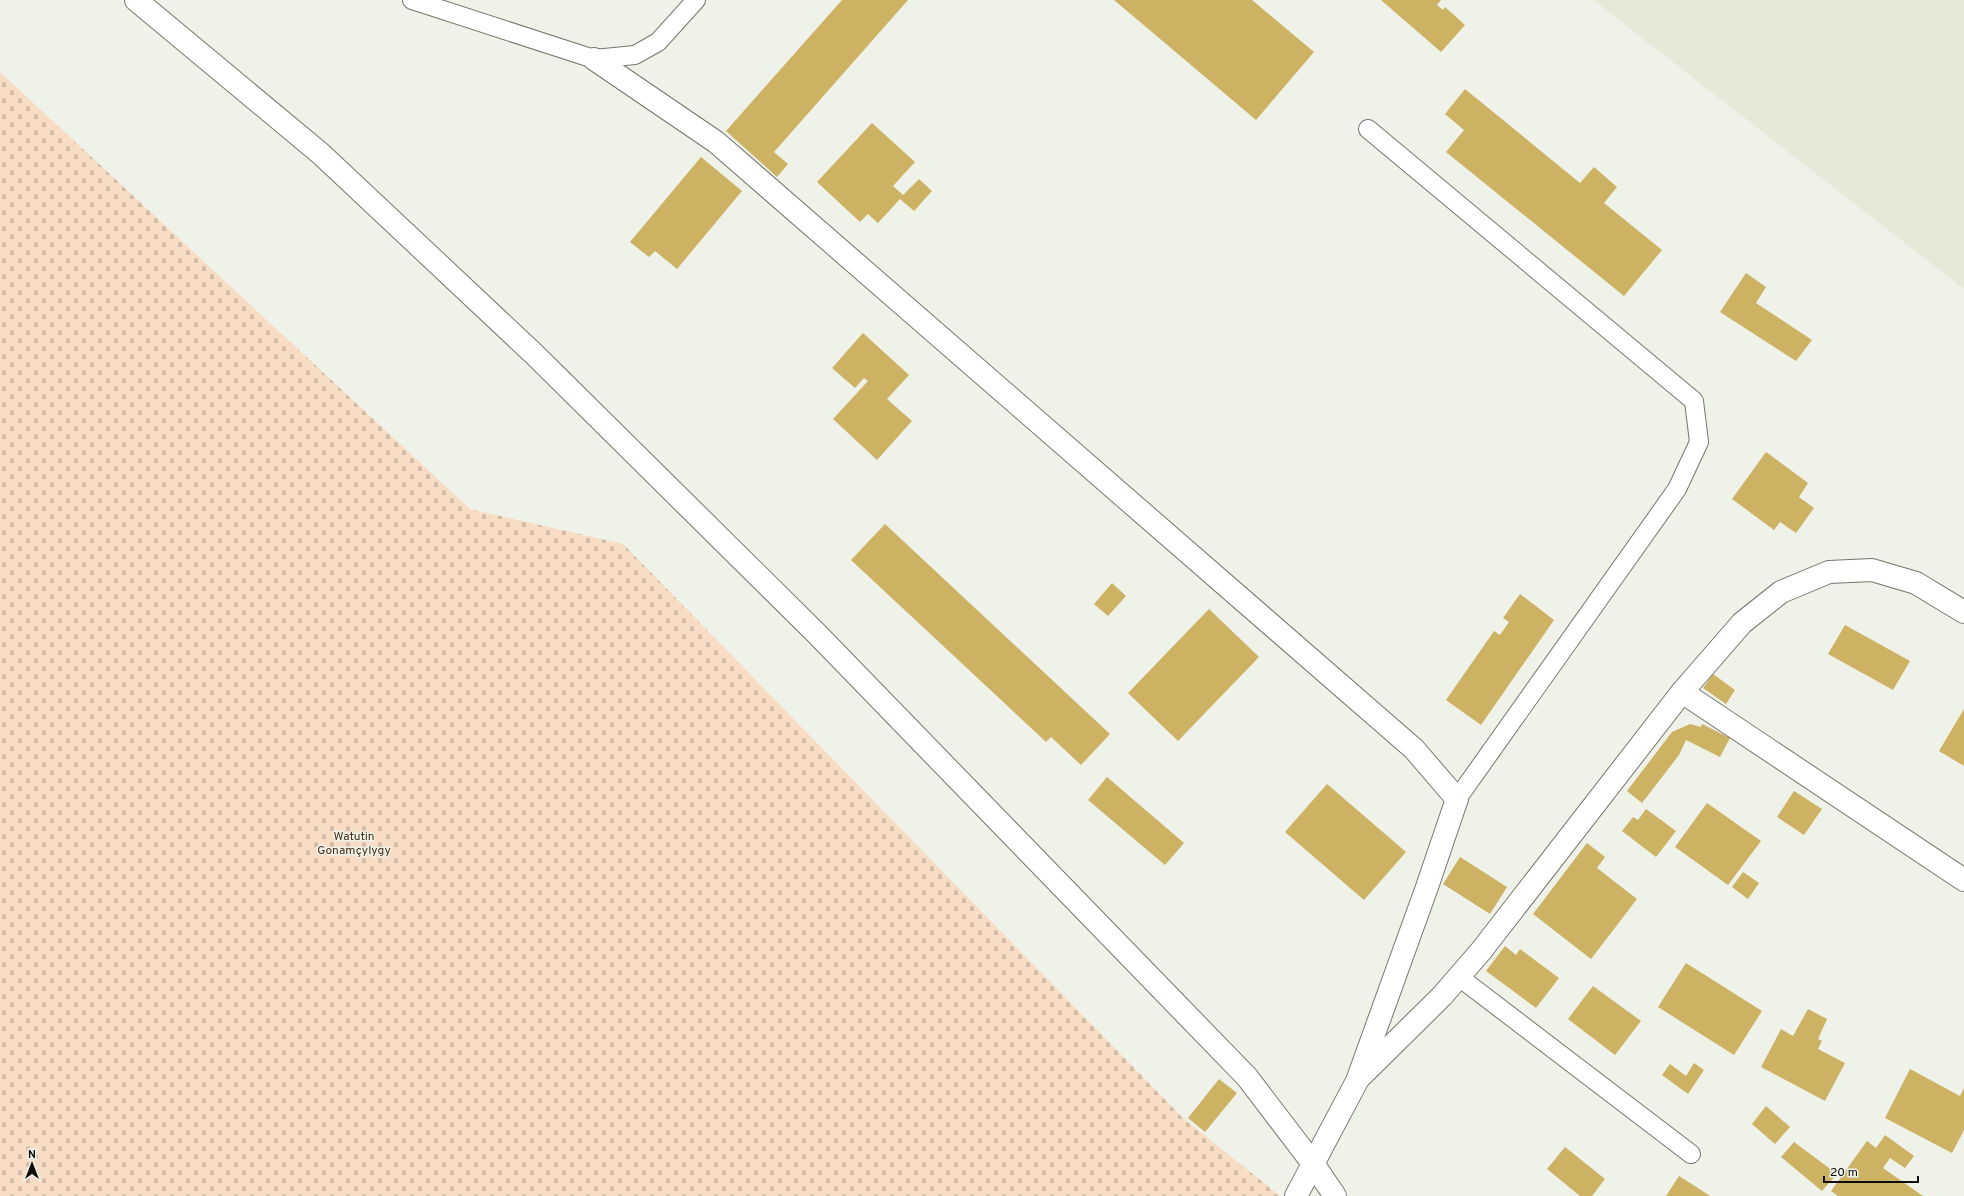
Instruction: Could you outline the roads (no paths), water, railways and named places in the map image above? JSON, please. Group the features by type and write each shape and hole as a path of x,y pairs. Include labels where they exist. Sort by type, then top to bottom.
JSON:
{"street":[{"path":"136,0 321,154 534,354 806,623 1247,1077 1314,1165 1335,1196"},
{"path":"594,59 716,142 1414,749 1457,799 1427,887 1356,1081 1314,1165 1296,1196"},
{"path":"1356,1081 1442,996 1459,977 1682,692 1742,623 1781,592 1829,572 1872,570 1916,584 1964,612"},
{"path":"1682,692 1964,880"}],"lane":[{"path":"412,0 594,59 635,55 658,42 696,0"},
{"path":"1368,129 1694,401 1699,442 1677,489 1457,799"},
{"path":"1459,977 1691,1154"}],"park label":[{"name":"Watutin Gonamçylygy","path":"354,843"}]}
